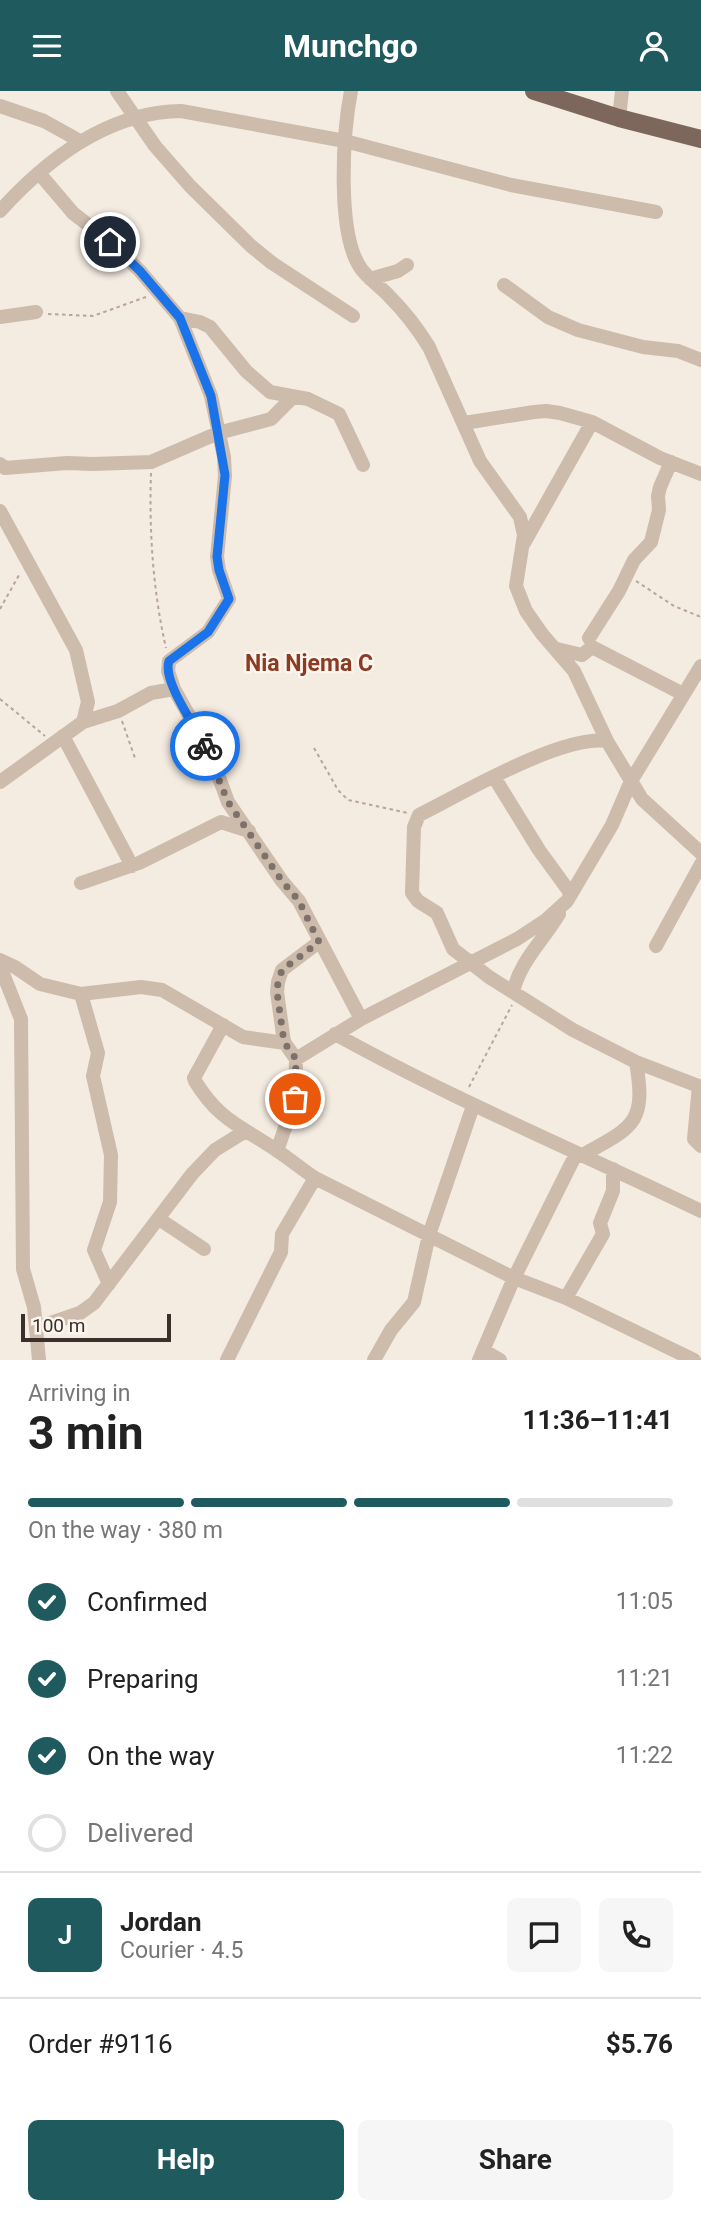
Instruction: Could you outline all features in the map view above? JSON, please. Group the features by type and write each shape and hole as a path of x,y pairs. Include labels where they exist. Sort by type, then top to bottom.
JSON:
{"main road":[{"path":"534,91 619,118 701,139"}],"street":[{"path":"117,91 155,146 190,186 251,246 272,263 353,316"},
{"path":"351,91 345,141 346,223 349,245 359,265 370,279 389,295 429,347 480,461 520,517 524,535 516,591 533,621 575,671 607,741 642,799 701,853"},
{"path":"619,118 622,91"},
{"path":"0,106 44,121 80,141"},
{"path":"0,211 39,173 80,141 135,118 164,112 196,113 345,141 511,185 656,212"},
{"path":"39,173 73,213 110,242 140,271 180,318 211,396 225,475 217,557 229,599 208,632 168,663 167,671 196,728 228,802 282,881 299,901 361,1019"},
{"path":"370,279 398,271 407,265"},
{"path":"504,285 548,317 578,330 626,343 678,351 701,360"},
{"path":"0,317 36,312"},
{"path":"180,318 210,327 256,381 270,392 292,398 301,397 339,414 363,465"},
{"path":"0,464 5,468 67,463 151,462 218,433 271,419 292,398"},
{"path":"464,423 546,411 592,422 701,474"},
{"path":"523,544 592,422"},
{"path":"589,638 619,591 634,560 651,542 659,510 660,487 671,462"},
{"path":"0,511 76,650 88,702 83,722"},
{"path":"557,649 582,655 592,647 683,694"},
{"path":"515,994 521,967 542,941 593,860 622,805 631,781 701,666"},
{"path":"0,782 83,722 118,711 151,693 174,689"},
{"path":"59,739 132,866"},
{"path":"607,741 583,741 555,750 419,815 414,827 412,893 418,901 437,913 451,946 470,963 515,994 573,1030 636,1062 700,1086 694,1139 701,1146"},
{"path":"494,777 569,897"},
{"path":"221,822 228,802"},
{"path":"81,883 132,866 221,822 249,831"},
{"path":"656,946 701,864"},
{"path":"296,1059 361,1019 517,939 546,920 569,897"},
{"path":"277,1151 295,1099 296,1059 285,1043 277,992 278,982 282,970 319,942"},
{"path":"0,960 40,984 81,993 149,986 171,994 198,1013 248,1038 285,1043"},
{"path":"0,967 21,1019 23,1269 34,1307 39,1360"},
{"path":"81,993 97,1053 93,1076 111,1155 110,1202 94,1249 109,1284"},
{"path":"223,1025 194,1079 217,1111 244,1132 277,1151 314,1178 514,1278 566,1298 694,1360"},
{"path":"335,1034 402,1071 578,1155 699,1206"},
{"path":"500,1360 481,1355 514,1278 578,1155 617,1137 637,1113 641,1101 636,1062"},
{"path":"374,1360 391,1330 414,1302 429,1235 468,1103"},
{"path":"36,1328 82,1312 94,1303 192,1174 215,1150 244,1132"},
{"path":"566,1298 603,1234 600,1223 611,1196 613,1169"},
{"path":"234,1358 281,1252 282,1234 314,1178"},
{"path":"159,1219 204,1249"}],"path":[{"path":"36,312 69,317 99,315 124,303 139,301 156,291"},
{"path":"151,462 154,578 159,623 168,663"},
{"path":"0,608 27,562"},
{"path":"626,576 674,606 701,617"},
{"path":"0,699 30,725 59,739"},
{"path":"118,711 135,758"},
{"path":"314,748 338,790 348,800 419,815"},
{"path":"468,1103 515,994"}],"way so far":[{"path":"205,746 228,802 282,881 299,901 319,942 282,970 278,982 284,1042 296,1059 295,1099"}],"district":[{"name":"Nia Njema C","path":"309,663"}],"route":[{"path":"110,242 140,271 180,318 211,396 224,457 225,475 217,557 229,599 208,632 169,661 167,666 174,689 205,746"}]}
